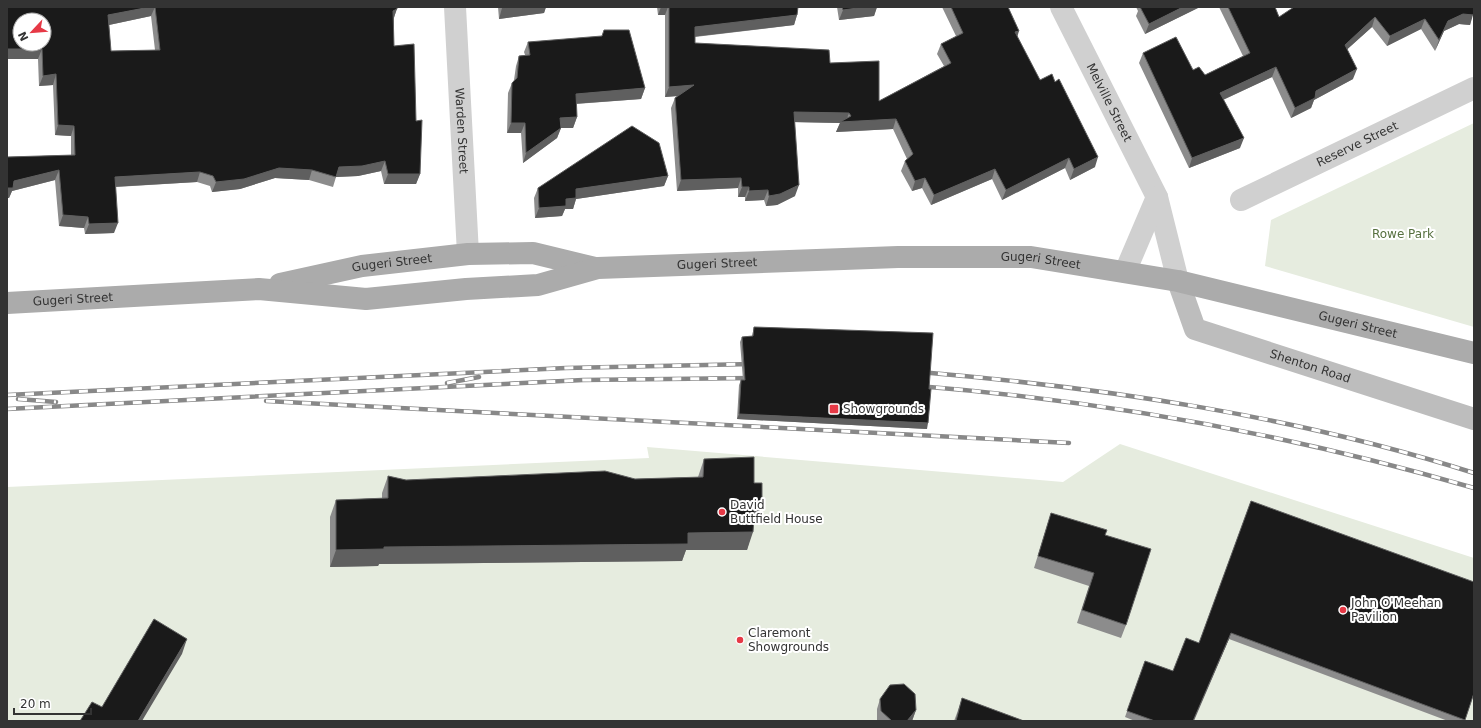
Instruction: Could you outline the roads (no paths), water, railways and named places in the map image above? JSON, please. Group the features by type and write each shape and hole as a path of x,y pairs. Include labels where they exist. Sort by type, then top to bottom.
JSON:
{"main road":[{"name":"Gugeri Street","path":"260,289 362,266 468,254 533,253 598,268"},
{"name":"Gugeri Street","path":"7,303 260,289 366,298 466,289 538,285 598,268 898,257 1031,257 1178,281 1474,353"},
{"name":"Shenton Road","path":"1178,281 1195,329 1474,419"}],"street":[{"name":"Warden Street","path":"455,7 468,254"},
{"name":"Melville Street","path":"1061,7 1157,197 1178,281"},
{"name":"Reserve Street","path":"1241,200 1474,88"},
{"path":"1125,272 1157,197"}],"railway":[{"path":"7,395 566,368 752,364"},
{"path":"920,372 1060,387 1200,407 1338,435 1474,473"},
{"path":"447,383 479,377"},
{"path":"7,409 583,380 753,378"},
{"path":"918,386 1059,401 1199,423 1268,436 1337,452 1474,488"},
{"path":"18,399 56,402"},
{"path":"266,401 1069,443"}],"place":[{"name":"Showgrounds","path":"834,409"},
{"name":"David Buttfield House","path":"722,512"},
{"name":"John O'Meehan Pavilion","path":"1343,610"},
{"name":"Claremont Showgrounds","path":"740,640"}],"park label":[{"name":"Rowe Park","path":"1403,234"}]}
